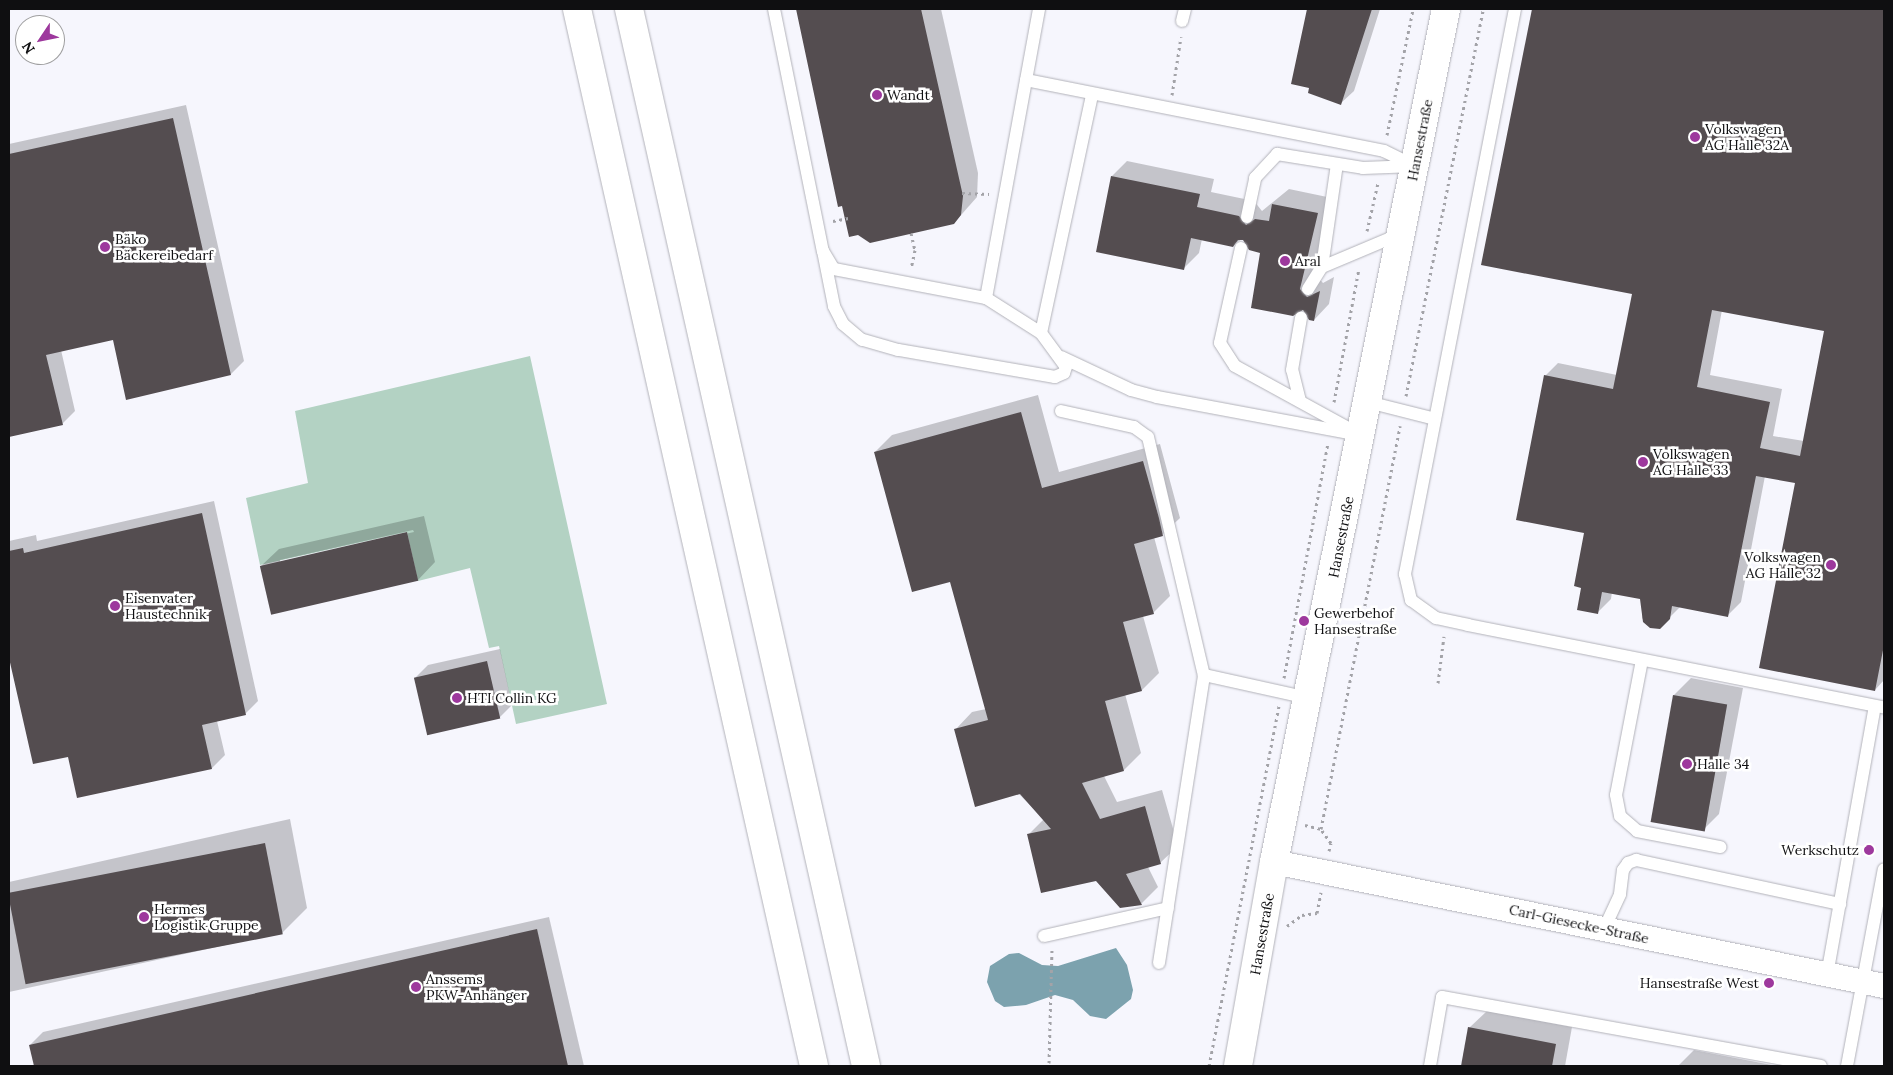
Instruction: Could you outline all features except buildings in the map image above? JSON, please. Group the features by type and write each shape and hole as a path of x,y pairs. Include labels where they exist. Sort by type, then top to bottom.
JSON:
{"main road":[{"path":"577,9 814,1066"},
{"path":"629,9 866,1066"},
{"name":"Hansestraße","path":"1238,1066 1274,862 1309,698 1446,9"}],"street":[{"name":"Carl-Giesecke-Straße","path":"1274,862 1874,984"}],"lane":[{"path":"774,9 834,306 843,324 862,340 898,350 1055,377 1064,373 1066,367 1061,357 1041,333 986,298 834,269 823,251"},
{"path":"986,298 1039,9"},
{"path":"1515,9 1405,574 1411,600 1421,610 1447,620 1468,625 1880,707 1840,904 1828,975"},
{"path":"1026,80 1092,95 1384,151 1415,166"},
{"path":"1041,333 1092,95"},
{"path":"1247,217 1255,178 1277,154 1381,169 1415,166"},
{"path":"1308,289 1322,267 1337,164"},
{"path":"1322,267 1364,247 1401,233"},
{"path":"1241,248 1220,343 1235,366 1300,401 1331,424"},
{"path":"1300,401 1292,370 1301,318"},
{"path":"1061,357 1131,390 1156,397 1331,424 1361,435"},
{"path":"1368,402 1435,419"},
{"path":"1061,411 1134,427 1148,437 1204,675 1159,963"},
{"path":"1642,660 1616,795 1620,816 1636,831 1720,847"},
{"path":"1204,675 1309,698"},
{"path":"1604,929 1620,894 1624,870 1628,863 1636,860 1840,904"},
{"path":"1848,1066 1874,984 1884,868"},
{"path":"1044,936 1168,908"},
{"path":"1430,1066 1442,997 1821,1066"}],"path":[{"path":"1384,151 1413,9"},
{"path":"1237,916 1289,926 1302,915 1317,913 1330,843 1322,828 1483,9"},
{"path":"1169,110 1176,85 1183,15"},
{"path":"1209,1066 1364,247 1381,169"},
{"path":"962,192 978,192"},
{"path":"911,233 915,250"},
{"path":"1438,683 1447,620"},
{"path":"1049,1064 1052,960"}],"green space":[{"path":"530,356 607,704 516,724 499,646 489,648 470,568 418,581 407,532 260,565 246,498 308,483 295,411"}],"water":[{"path":"1116,948 1127,965 1133,990 1131,999 1106,1019 1090,1016 1073,1000 1055,995 1026,1005 1004,1007 995,1001 987,982 990,966 1009,954 1019,953 1042,965 1058,966"}],"place":[{"name":"Wandt","path":"877,95"},
{"name":"Volkswagen AG Halle 32A","path":"1695,137"},
{"name":"Bäko Bäckereibedarf","path":"105,247"},
{"name":"Aral","path":"1285,261"},
{"name":"Volkswagen AG Halle 33","path":"1643,462"},
{"name":"Volkswagen AG Halle 32","path":"1831,565"},
{"name":"Eisenvater Haustechnik","path":"115,606"},
{"name":"Gewerbehof Hansestraße","path":"1304,621"},
{"name":"HTI Collin KG","path":"457,698"},
{"name":"Halle 34","path":"1687,764"},
{"name":"Werkschutz","path":"1869,850"},
{"name":"Hermes Logistik Gruppe","path":"144,917"},
{"name":"Hansestraße West","path":"1769,983"},
{"name":"Anssems PKW-Anhänger","path":"416,987"}]}
